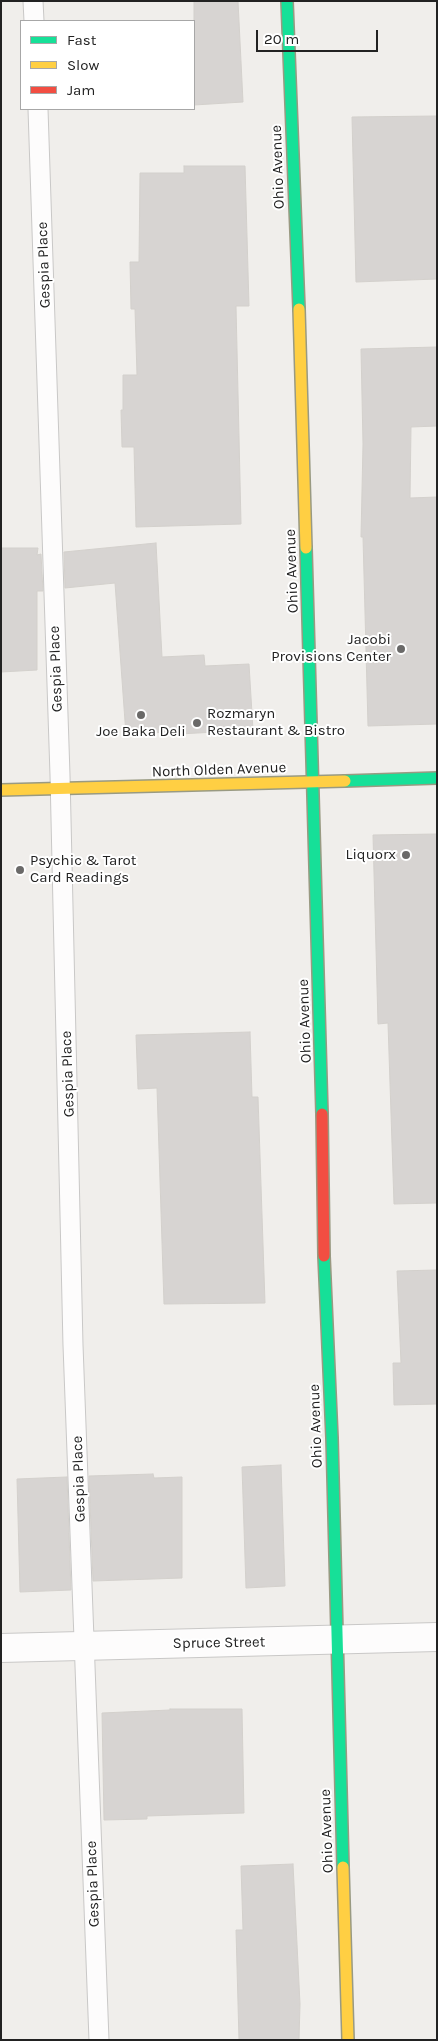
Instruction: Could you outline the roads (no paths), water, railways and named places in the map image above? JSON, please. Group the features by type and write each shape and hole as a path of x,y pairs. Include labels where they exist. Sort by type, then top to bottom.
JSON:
{"street":[{"name":"Ohio Avenue","path":"287,1 298,274 322,1075 324,1261 332,1438 348,2040"},
{"name":"North Olden Avenue","path":"1,790 437,778"},
{"name":"Spruce Street","path":"1,1648 437,1637"}],"lane":[{"path":"33,1 34,20"},
{"name":"Gespia Place","path":"38,110 60,789 73,1345 99,2040"}],"place":[{"name":"Jacobi Provisions Center","path":"401,649"},
{"name":"Joe Baka Deli","path":"141,715"},
{"name":"Rozmaryn Restaurant & Bistro","path":"197,723"},
{"name":"Liquorx","path":"406,855"},
{"name":"Psychic & Tarot Card Readings","path":"20,870"}]}
